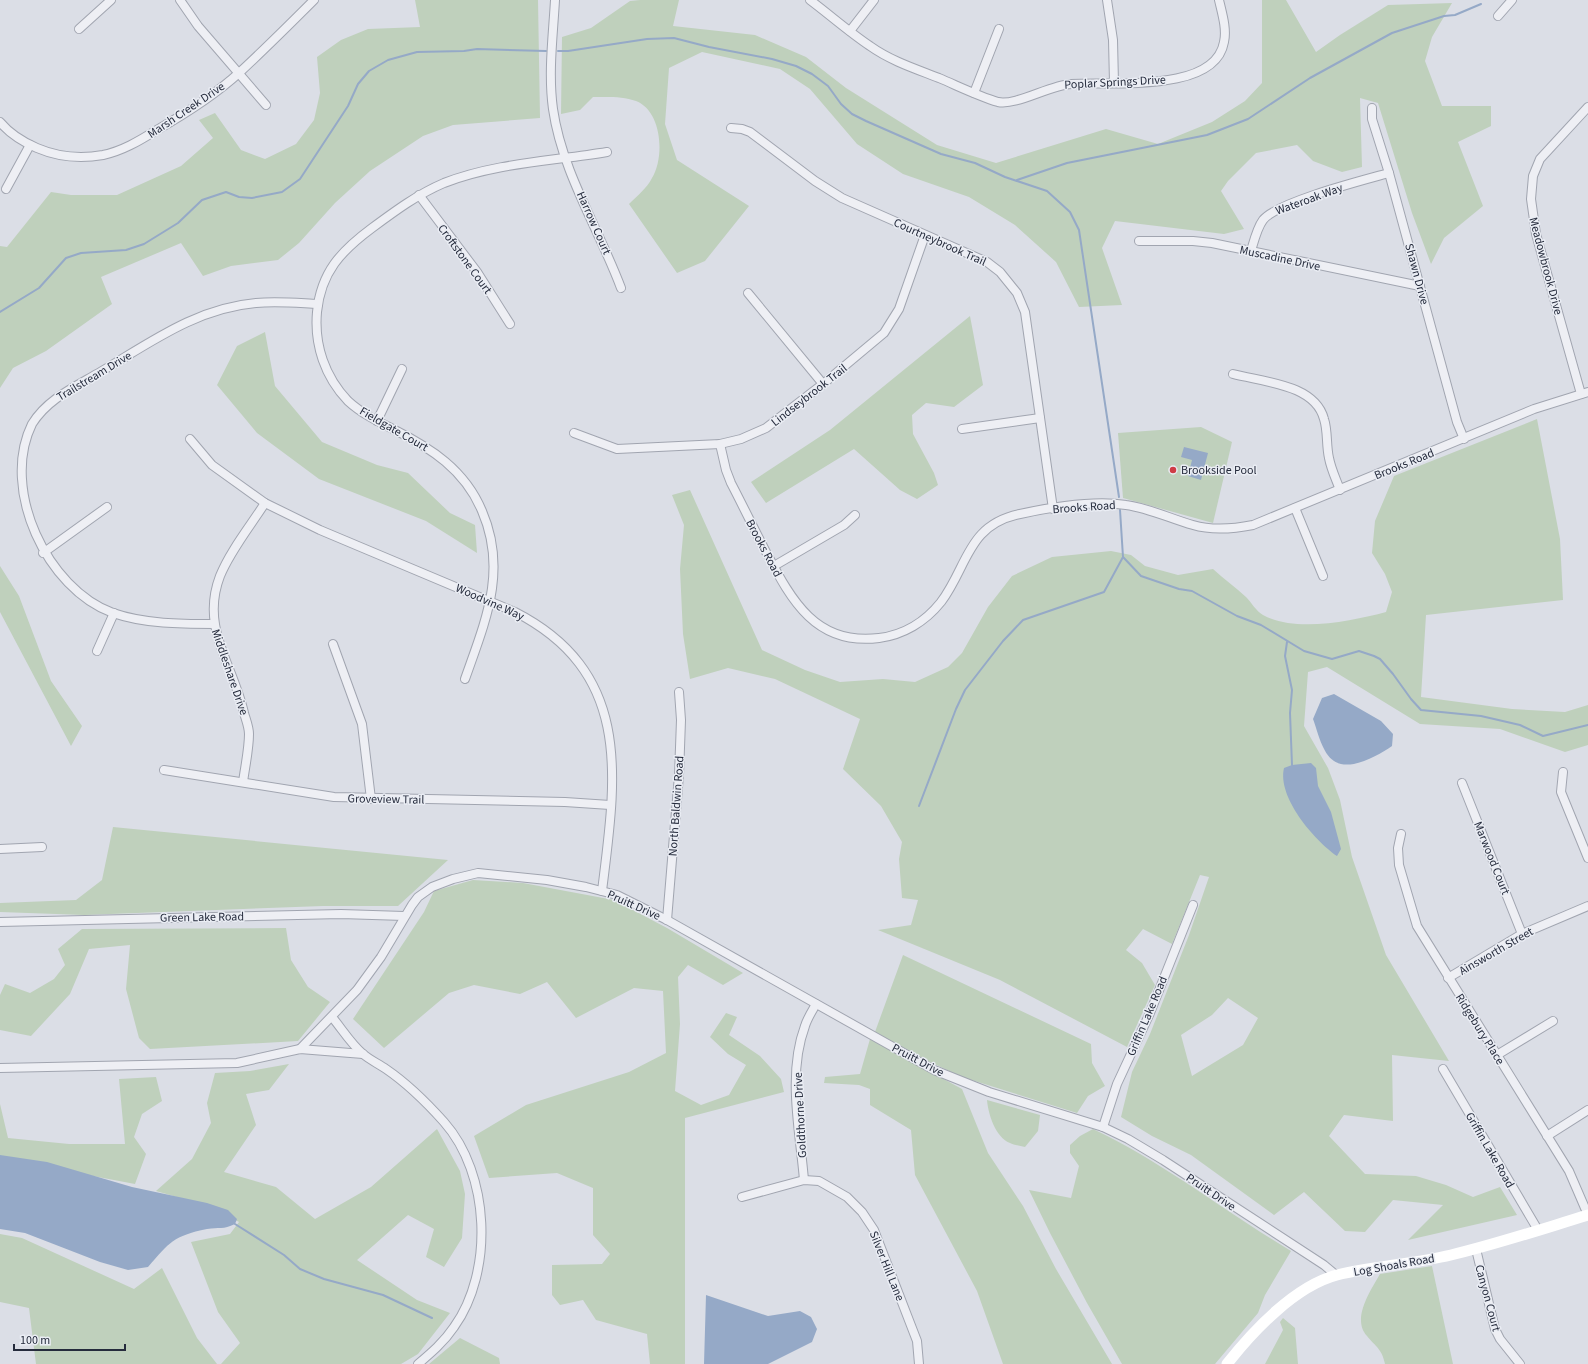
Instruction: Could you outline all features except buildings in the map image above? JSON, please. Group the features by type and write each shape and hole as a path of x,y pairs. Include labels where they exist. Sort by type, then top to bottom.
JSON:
{"street":[{"path":"79,28 111,0"},
{"path":"180,0 198,26 266,106"},
{"name":"Marsh Creek Drive","path":"0,122 13,134 30,145 43,150 70,157 92,157 114,152 142,139 176,120 239,73 314,0"},
{"name":"Harrow Court","path":"555,0 551,91 556,129 566,158 621,288"},
{"name":"Poplar Springs Drive","path":"810,0 870,47 890,58 998,102 1007,102 1061,85 1159,82 1201,70 1209,66 1221,52 1224,42 1225,32 1219,0"},
{"path":"850,31 874,0"},
{"path":"1107,0 1113,40 1114,83"},
{"path":"1498,16 1512,0"},
{"path":"974,93 999,29"},
{"name":"Meadowbrook Drive","path":"1584,393 1536,234 1531,199 1533,176 1540,160 1588,107"},
{"name":"Shawn Drive","path":"1372,108 1372,119 1389,173 1464,439"},
{"name":"Courtneybrook Trail","path":"730,128 742,129 750,132 815,181 842,198 987,262 1000,272 1017,293 1025,312 1053,509"},
{"path":"6,189 30,145"},
{"name":"Fieldgate Court","path":"465,679 488,616 494,583 492,542 482,510 468,486 451,465 421,443 363,412 348,400 337,387 327,371 320,354 317,335 318,304 326,277 344,251 374,227 419,195 443,184 474,173 607,152"},
{"name":"Wateroak Way","path":"1250,251 1259,227 1264,219 1274,211 1335,189 1389,173"},
{"name":"Croftstone Court","path":"419,195 477,272 510,324"},
{"name":"Lindseybrook Trail","path":"574,433 617,449 720,444 741,439 766,428 874,342 892,322 905,294 925,235"},
{"name":"Muscadine Drive","path":"1138,241 1193,241 1250,251 1394,282 1420,286"},
{"path":"748,293 823,384"},
{"name":"Trailstream Drive","path":"214,624 146,620 114,613 96,605 74,589 53,568 43,554 33,535 25,512 20,463 26,438 36,419 49,404 168,331 202,316 228,308 255,303 280,302 318,304"},
{"path":"377,420 402,369"},
{"path":"1233,374 1295,389 1316,402 1324,418 1328,458 1340,490"},
{"name":"Brooks Road","path":"720,444 724,464 731,483 774,566 798,608 819,625 834,633 868,639 886,637 913,627 930,614 946,594 969,550 988,527 1013,516 1053,509 1096,504 1125,504 1194,526 1220,529 1253,525 1534,409 1584,393"},
{"path":"962,429 1040,418"},
{"name":"Woodvine Way","path":"190,439 212,465 265,503 320,530 515,612 545,630 569,651 589,677 603,709 611,742 610,805 602,891"},
{"name":"Middleshare Drive","path":"243,782 249,734 241,697 222,651 214,624 214,600 220,576 265,503"},
{"path":"43,554 107,507"},
{"path":"1295,508 1323,576"},
{"path":"774,566 844,525 855,515"},
{"path":"97,651 114,613"},
{"path":"333,644 362,724 371,799"},
{"name":"North Baldwin Road","path":"667,920 679,775 681,720 679,692"},
{"name":"Groveview Trail","path":"164,770 334,797 565,802 610,805"},
{"path":"1563,772 1561,792 1588,858"},
{"name":"Marwood Court","path":"1462,783 1522,934"},
{"name":"Ridgebury Place","path":"1401,834 1398,848 1399,865 1417,926 1569,1171 1588,1215"},
{"path":"0,849 42,847"},
{"name":"Pruitt Drive","path":"332,1017 357,990 404,916 418,897 432,887 453,878 472,874 490,874 547,880 602,891 617,895 667,920 914,1059 960,1081 989,1092 1103,1127 1128,1139 1163,1160 1324,1265 1336,1275"},
{"name":"Griffin Lake Road","path":"1103,1127 1117,1084 1150,1013 1193,905"},
{"name":"Ainsworth Street","path":"1448,978 1522,934 1588,906"},
{"name":"Green Lake Road","path":"0,922 341,914 404,916"},
{"name":"Goldthorne Drive","path":"804,1180 797,1103 797,1077 799,1051 805,1026 816,1004"},
{"path":"300,1050 332,1017 363,1054 411,1089 446,1124 467,1160 475,1181 480,1200 482,1225 480,1253 476,1277 459,1320 448,1335 418,1364"},
{"path":"1497,1055 1553,1021"},
{"path":"0,1068 237,1064 300,1050 363,1054"},
{"name":"Griffin Lake Road","path":"1443,1069 1538,1230"},
{"path":"1547,1136 1588,1110"},
{"path":"742,1197 804,1180"},
{"name":"Silver Hill Lane","path":"804,1180 819,1181 847,1197 862,1212 874,1230 917,1340 919,1364"},
{"name":"Log Shoals Road","path":"1227,1364 1259,1329 1294,1297 1310,1286 1336,1275 1476,1249 1588,1215"},
{"name":"Canyon Court","path":"1476,1249 1495,1329 1500,1339 1520,1364"}],"green space":[{"path":"415,0 538,0 540,118 453,125 423,136 370,171 335,203 299,243 278,260 231,266 203,276 181,243 101,277 112,304 46,351 13,368 0,388 0,246 7,247 51,192 71,195 117,195 181,166 213,138 199,120 215,113 241,150 265,159 296,144 314,120 320,93 317,57 341,40 368,29 420,27"},
{"path":"679,0 673,26 755,35 806,57 846,88 937,145 996,163 1106,129 1158,144 1212,122 1245,101 1262,83 1262,0 1286,0 1316,52 1388,5 1452,3 1432,37 1425,61 1442,106 1491,106 1491,126 1458,142 1483,206 1444,238 1431,264 1412,213 1378,103 1360,98 1362,167 1342,172 1313,161 1297,145 1256,153 1228,181 1221,191 1244,229 1224,234 1115,221 1102,248 1122,305 1079,307 1056,262 1015,225 969,197 903,174 857,144 810,89 780,69 702,52 669,68 665,124 677,160 749,206 705,261 677,273 629,204 642,192 652,178 659,159 659,135 651,114 645,106 631,99 593,97 580,110 561,114 562,37 591,28 630,1"},
{"path":"970,316 983,385 954,407 926,403 912,415 913,434 934,473 938,485 917,499 900,490 854,449 766,503 751,482 830,430"},
{"path":"265,332 275,386 322,442 377,465 408,473 450,513 475,525 477,553 426,521 319,479 257,433 217,385 237,346"},
{"path":"1537,419 1560,539 1563,600 1426,615 1421,697 1512,709 1565,712 1588,705 1588,745 1565,752 1500,729 1420,724 1327,667 1308,672 1304,726 1328,768 1340,800 1352,857 1386,955 1449,1061 1392,1055 1393,1121 1344,1115 1329,1136 1365,1174 1416,1176 1446,1185 1473,1197 1500,1187 1517,1215 1408,1240 1443,1205 1393,1200 1365,1232 1345,1231 1304,1192 1274,1215 1191,1155 1152,1136 1121,1117 1132,1072 1150,1034 1189,935 1209,877 1200,875 1172,944 1143,929 1126,950 1142,963 1155,985 1127,1047 1000,980 878,930 911,925 918,900 902,898 899,859 902,842 881,806 843,769 860,719 775,679 728,668 690,679 683,634 680,569 684,525 672,495 690,490 762,650 805,670 840,682 883,679 915,682 948,667 962,653 988,607 1012,576 1052,557 1111,551 1131,555 1145,566 1178,575 1213,569 1246,597 1260,613 1276,620 1291,623 1324,624 1357,619 1386,612 1392,592 1385,574 1372,553 1375,521 1394,476","holes":["1228,998 1258,1018 1243,1045 1192,1076 1181,1035 1212,1015"]},
{"name":"Brookside Pool","path":"1201,427 1232,442 1213,523 1123,498 1118,433"},
{"path":"0,566 19,596 51,681 82,726 71,746 0,612"},
{"path":"113,827 448,860 398,906 323,906 84,915 0,912 0,903 76,900 102,880"},
{"path":"473,880 523,883 614,900 667,928 743,973 723,985 688,965 678,977 680,1024 675,1091 701,1105 729,1095 746,1065 728,1054 710,1037 726,1013 737,1017 729,1035 760,1056 781,1079 784,1092 685,1118 685,1364 650,1364 647,1334 596,1320 583,1300 560,1305 552,1295 552,1265 602,1264 610,1254 593,1235 593,1188 557,1173 489,1178 474,1136 526,1105 629,1072 666,1053 663,991 634,988 576,1018 547,982 520,994 474,985 449,993 384,1048 353,1019 424,912 434,891"},
{"path":"286,928 291,960 308,987 330,1002 298,1041 150,1049 139,1038 126,989 130,945 89,949 70,994 31,1036 0,1030 0,995 5,984 30,993 54,979 65,965 58,949 82,929"},
{"path":"903,955 1091,1044 1092,1063 1105,1086 1088,1096 1077,1113 962,1077 930,1062 875,1032"},
{"path":"870,1039 962,1089 988,1153 1023,1206 1056,1269 1112,1364 1003,1364 977,1291 915,1175 911,1130 870,1105 870,1089 859,1085 824,1083 825,1077 860,1074"},
{"path":"289,1064 269,1090 246,1094 256,1125 224,1172 276,1187 315,1219 371,1187 437,1129 460,1171 465,1194 462,1238 444,1267 426,1257 434,1229 408,1215 357,1260 417,1300 450,1313 418,1354 401,1364 221,1364 240,1343 218,1312 191,1242 230,1234 239,1222 208,1206 156,1191 192,1159 211,1123 207,1103 215,1073 250,1071"},
{"path":"156,1077 162,1101 142,1114 134,1137 146,1154 135,1184 0,1161 0,1104 8,1138 69,1144 125,1144 119,1079"},
{"path":"987,1100 1040,1115 1038,1131 1025,1147 1010,1143 1000,1136 993,1124"},
{"path":"1093,1129 1144,1156 1291,1251 1265,1295 1258,1313 1215,1364 1122,1364 1087,1303 1050,1233 1029,1190 1071,1198 1079,1166 1070,1153 1070,1145 1080,1136"},
{"path":"0,1234 22,1238 134,1289 162,1268 197,1338 217,1364 36,1364 29,1308 0,1302"},
{"path":"1432,1266 1453,1364 1385,1364 1380,1351 1363,1329 1361,1321 1364,1305 1368,1296 1380,1274"},
{"path":"1283,1318 1295,1328 1298,1364 1265,1364 1283,1330 1280,1322"},
{"path":"460,1338 499,1358 500,1364 429,1364"}],"water":[{"path":"1184,447 1208,453 1201,480 1188,476 1192,460 1181,457"},
{"path":"1334,694 1381,721 1393,734 1392,746 1380,754 1364,761 1348,765 1334,761 1323,748 1313,719 1322,698"},
{"path":"1311,763 1316,768 1318,786 1331,812 1341,849 1337,856 1318,840 1308,829 1299,817 1286,792 1283,779 1284,768 1292,765"},
{"path":"0,1155 47,1162 132,1187 207,1203 228,1210 237,1219 235,1224 227,1227 207,1229 187,1234 173,1241 167,1246 148,1267 128,1270 100,1262 25,1233 0,1229"},
{"path":"706,1295 768,1316 800,1311 811,1317 817,1329 812,1342 768,1364 704,1364"}],"waterway":[{"path":"1017,180 1067,163 1207,135 1248,119 1310,78 1392,33 1444,16 1455,15 1481,4"},
{"path":"558,51 568,51 647,39 674,38 709,47 772,59 796,66 812,74 828,86 841,104 852,114 866,121 941,154 975,163 1005,177 1047,191 1070,212 1079,230 1119,497"},
{"path":"0,312 39,288 66,258 81,253 126,250 144,244 178,223 202,200 226,192 239,197 252,198 282,192 300,179 348,106 358,84 369,71 388,60 417,52 464,51 477,49 546,51"},
{"path":"919,806 956,709 965,690 1003,641 1023,620 1104,592 1123,557 1120,510"},
{"path":"1123,557 1141,576 1179,589 1192,591 1237,616 1261,625 1304,651 1332,659 1359,651 1380,659 1421,710 1481,716 1520,725 1543,736 1588,725"},
{"path":"1287,642 1285,656 1292,690 1290,713 1292,765"},
{"path":"235,1224 284,1255 300,1269 324,1279 383,1295 432,1318"}],"place":[{"name":"Brookside Pool","path":"1173,470"}]}
